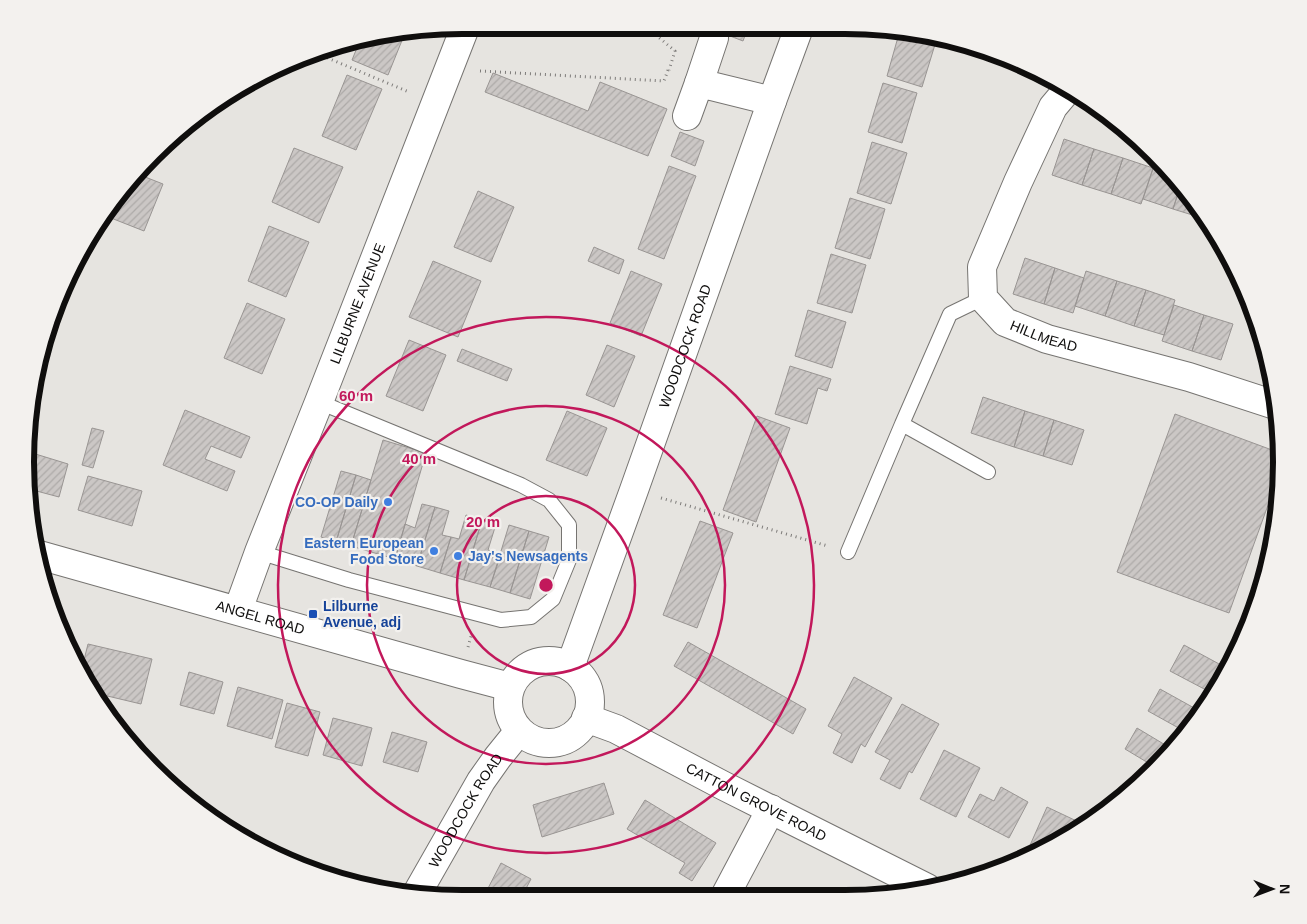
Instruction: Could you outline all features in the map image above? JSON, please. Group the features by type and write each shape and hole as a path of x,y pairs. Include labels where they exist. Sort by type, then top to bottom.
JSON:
{"street":[{"name":"LILBURNE AVENUE","path":"238,610 258,552 319,402 462,34"},
{"name":"WOODCOCK ROAD","path":"570,667 797,34"},
{"path":"687,116 714,38"},
{"path":"699,83 772,101"},
{"path":"983,298 982,267 1018,182 1054,107 1064,94"},
{"name":"HILLMEAD","path":"983,298 1005,322 1047,339 1189,377 1270,403"},
{"name":"ANGEL ROAD","path":"44,557 510,687"},
{"path":"553,661 570,667 581,677 588,690 590,704 586,718 579,729 568,738 556,742 543,743 530,738 519,731 511,718 507,702 510,687 516,676 535,662 553,661"},
{"name":"CATTON GROVE ROAD","path":"586,718 616,729 724,786 919,884"},
{"name":"WOODCOCK ROAD","path":"420,888 481,781 519,731"},
{"path":"728,890 771,809"}],"lane":[{"path":"848,552 950,314 983,298"},
{"path":"258,552 350,580 501,620 531,617 553,599 569,560 569,525 549,500 521,485 319,402"},
{"path":"902,424 988,472"}],"path":[{"path":"450,64 468,70 664,81 675,51 655,34"},
{"path":"323,56 435,103"},
{"path":"668,70 699,83"},
{"path":"634,490 848,552"}],"building":[{"path":"725,34 746,34 743,41"},
{"path":"898,37 935,43 922,87 887,76"},
{"path":"403,38 388,75 352,60 358,47"},
{"path":"493,73 588,111 600,82 667,109 648,156 485,92"},
{"path":"347,75 382,89 356,150 322,136"},
{"path":"883,83 917,93 902,143 868,132"},
{"path":"680,132 704,141 695,166 671,156"},
{"path":"1064,139 1094,149 1082,185 1052,175"},
{"path":"872,142 907,153 891,204 857,193"},
{"path":"294,148 343,167 319,223 272,202"},
{"path":"1094,149 1123,158 1111,194 1082,185"},
{"path":"1123,158 1153,168 1141,204 1111,194"},
{"path":"669,166 696,176 664,259 638,249"},
{"path":"1154,166 1178,193 1173,209 1143,199"},
{"path":"143,176 163,184 144,231 111,218 122,201"},
{"path":"478,191 514,207 491,262 454,247"},
{"path":"1178,193 1195,216 1173,209"},
{"path":"850,198 885,209 870,259 835,248"},
{"path":"269,226 309,242 286,297 248,281"},
{"path":"594,247 624,260 619,274 588,261"},
{"path":"831,254 866,265 852,313 817,303"},
{"path":"1025,258 1055,268 1044,304 1013,294"},
{"path":"433,261 481,281 458,337 409,317"},
{"path":"1055,268 1084,278 1073,313 1044,304"},
{"path":"631,271 662,284 641,336 610,323"},
{"path":"1086,271 1117,281 1105,316 1075,306"},
{"path":"1117,281 1146,290 1134,326 1105,316"},
{"path":"1146,290 1175,300 1164,335 1134,326"},
{"path":"247,303 285,319 262,374 224,358"},
{"path":"1174,305 1204,315 1192,351 1162,341"},
{"path":"808,310 846,322 832,368 795,356"},
{"path":"1204,315 1233,324 1221,360 1192,351"},
{"path":"409,340 446,355 423,411 386,396"},
{"path":"607,345 635,356 614,407 586,395"},
{"path":"462,349 512,369 507,381 457,361"},
{"path":"790,366 831,379 827,391 818,388 807,424 775,414"},
{"path":"983,397 1025,411 1014,447 971,433"},
{"path":"185,410 250,437 241,458 211,446 205,459 235,471 227,491 163,465"},
{"path":"567,411 607,428 587,476 546,460"},
{"path":"1025,411 1054,420 1043,456 1014,447"},
{"path":"1175,414 1273,450 1272,495 1229,613 1117,572"},
{"path":"757,416 790,428 756,522 723,510"},
{"path":"1054,420 1084,430 1072,465 1043,456"},
{"path":"92,428 104,431 93,468 82,465"},
{"name":"CO-OP Daily","path":"383,440 426,453 395,559 351,546"},
{"path":"34,454 68,464 59,497 35,491"},
{"path":"341,471 356,475 336,542 321,537"},
{"path":"356,475 371,480 351,546 336,542"},
{"path":"88,476 142,491 132,526 78,510"},
{"path":"422,504 435,507 417,566 395,559 405,524 415,528"},
{"name":"Eastern European Food Store","path":"435,507 449,511 442,535 451,537 440,573 417,566"},
{"name":"Jay's Newsagents","path":"466,515 482,520 464,580 440,573 451,537 459,539"},
{"path":"482,520 496,524 488,550 501,554 490,587 464,580"},
{"path":"700,521 733,533 697,628 663,615"},
{"path":"509,525 529,531 510,593 490,587"},
{"path":"529,531 549,537 530,599 510,593"},
{"path":"688,642 806,709 793,734 674,666"},
{"path":"88,644 152,659 141,704 103,695 84,662"},
{"path":"1184,645 1221,665 1207,690 1170,671"},
{"path":"189,672 223,682 214,714 180,705"},
{"path":"854,677 892,698 865,747 861,744 852,763 833,753 842,734 828,726"},
{"path":"238,687 283,700 272,739 227,726"},
{"path":"1160,689 1195,708 1180,729 1148,711"},
{"path":"287,703 320,712 308,756 275,747"},
{"path":"902,704 939,724 912,773 909,771 900,789 880,779 890,760 875,752"},
{"path":"333,718 372,728 362,766 323,755"},
{"path":"1137,728 1166,745 1149,764 1125,749"},
{"path":"392,732 427,742 418,772 383,762"},
{"path":"944,750 980,768 956,817 920,799"},
{"path":"604,783 614,814 542,837 533,805"},
{"path":"1001,787 1028,802 1009,838 968,817 980,794 994,801"},
{"path":"645,800 716,843 692,881 679,873 685,863 627,829"},
{"path":"1047,807 1078,821 1059,833 1028,849"},
{"path":"501,863 531,879 525,890 487,890"}],"place":[{"name":"CO-OP Daily","path":"388,502"},
{"name":"Eastern European Food Store","path":"434,551"},
{"name":"Jay's Newsagents","path":"458,556"},
{"name":"Lilburne Avenue, adj","path":"313,614"}]}
